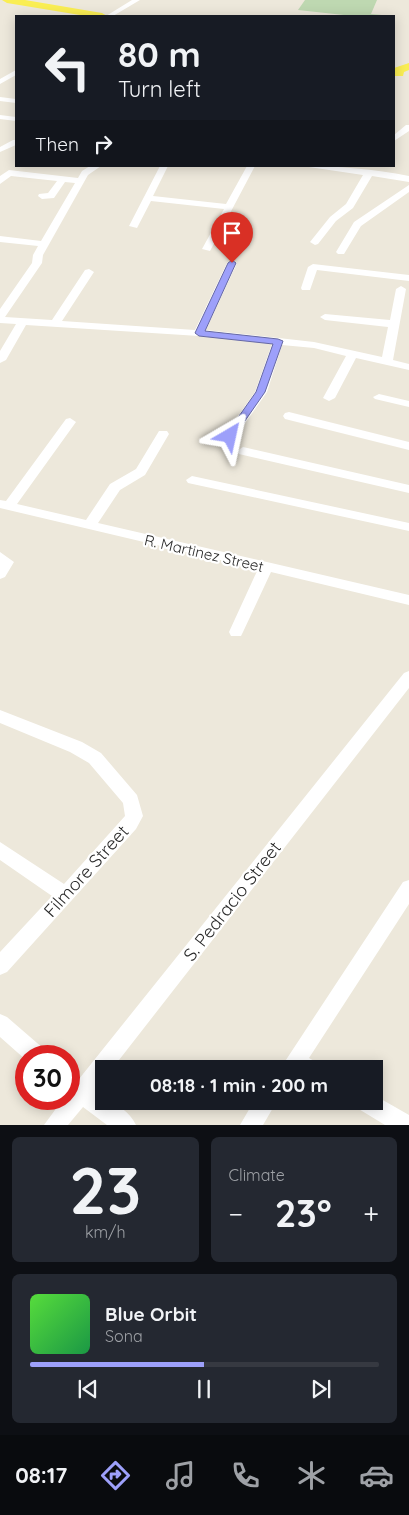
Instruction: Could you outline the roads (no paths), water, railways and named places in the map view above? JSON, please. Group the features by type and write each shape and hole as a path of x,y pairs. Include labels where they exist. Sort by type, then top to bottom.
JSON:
{"main road":[{"path":"7,0 96,15"},
{"path":"399,73 398,70 409,66"}],"street":[{"path":"111,15 137,0"},
{"path":"0,82 15,73"},
{"path":"0,99 15,101"},
{"path":"0,116 15,119"},
{"path":"395,138 409,127"},
{"path":"1,150 15,143"},
{"path":"95,167 85,173 45,244 37,263 0,318 278,341 353,353 409,367"},
{"path":"134,226 163,167"},
{"path":"207,249 250,167"},
{"path":"324,167 343,168 409,179"},
{"path":"0,181 9,173 81,181"},
{"path":"315,242 333,219 350,206 368,173"},
{"path":"42,196 50,196 63,179"},
{"path":"341,252 357,224 409,188"},
{"path":"147,198 228,208"},
{"path":"0,239 45,244"},
{"path":"199,333 232,263"},
{"path":"306,288 313,267 409,278"},
{"path":"55,323 89,272"},
{"path":"387,362 401,289"},
{"path":"325,317 394,324"},
{"path":"0,360 23,321"},
{"path":"230,436 260,392 278,341"},
{"path":"329,398 353,353"},
{"path":"379,397 409,404"},
{"path":"289,416 409,446"},
{"path":"5,504 70,422"},
{"path":"89,526 115,487 141,472 163,434"},
{"path":"243,451 409,489"},
{"path":"192,480 409,527"},
{"name":"R. Martinez Street","path":"5,504 89,526 409,600"},
{"path":"0,557 7,562 0,574"},
{"path":"236,632 266,567"},
{"name":"S. Pedracio Street","path":"80,1082 409,677"},
{"name":"Filmore Street","path":"0,716 76,746 95,758 132,800 134,816 130,824 0,966"},
{"path":"0,850 64,894"},
{"path":"302,1060 409,888"},
{"path":"0,1024 24,1045"},
{"path":"80,1093 125,1125"},
{"name":"S. Pedracio Street","path":"55,1125 63,1110"},
{"path":"251,1125 261,1110"},
{"path":"379,1110 405,1125"}]}
